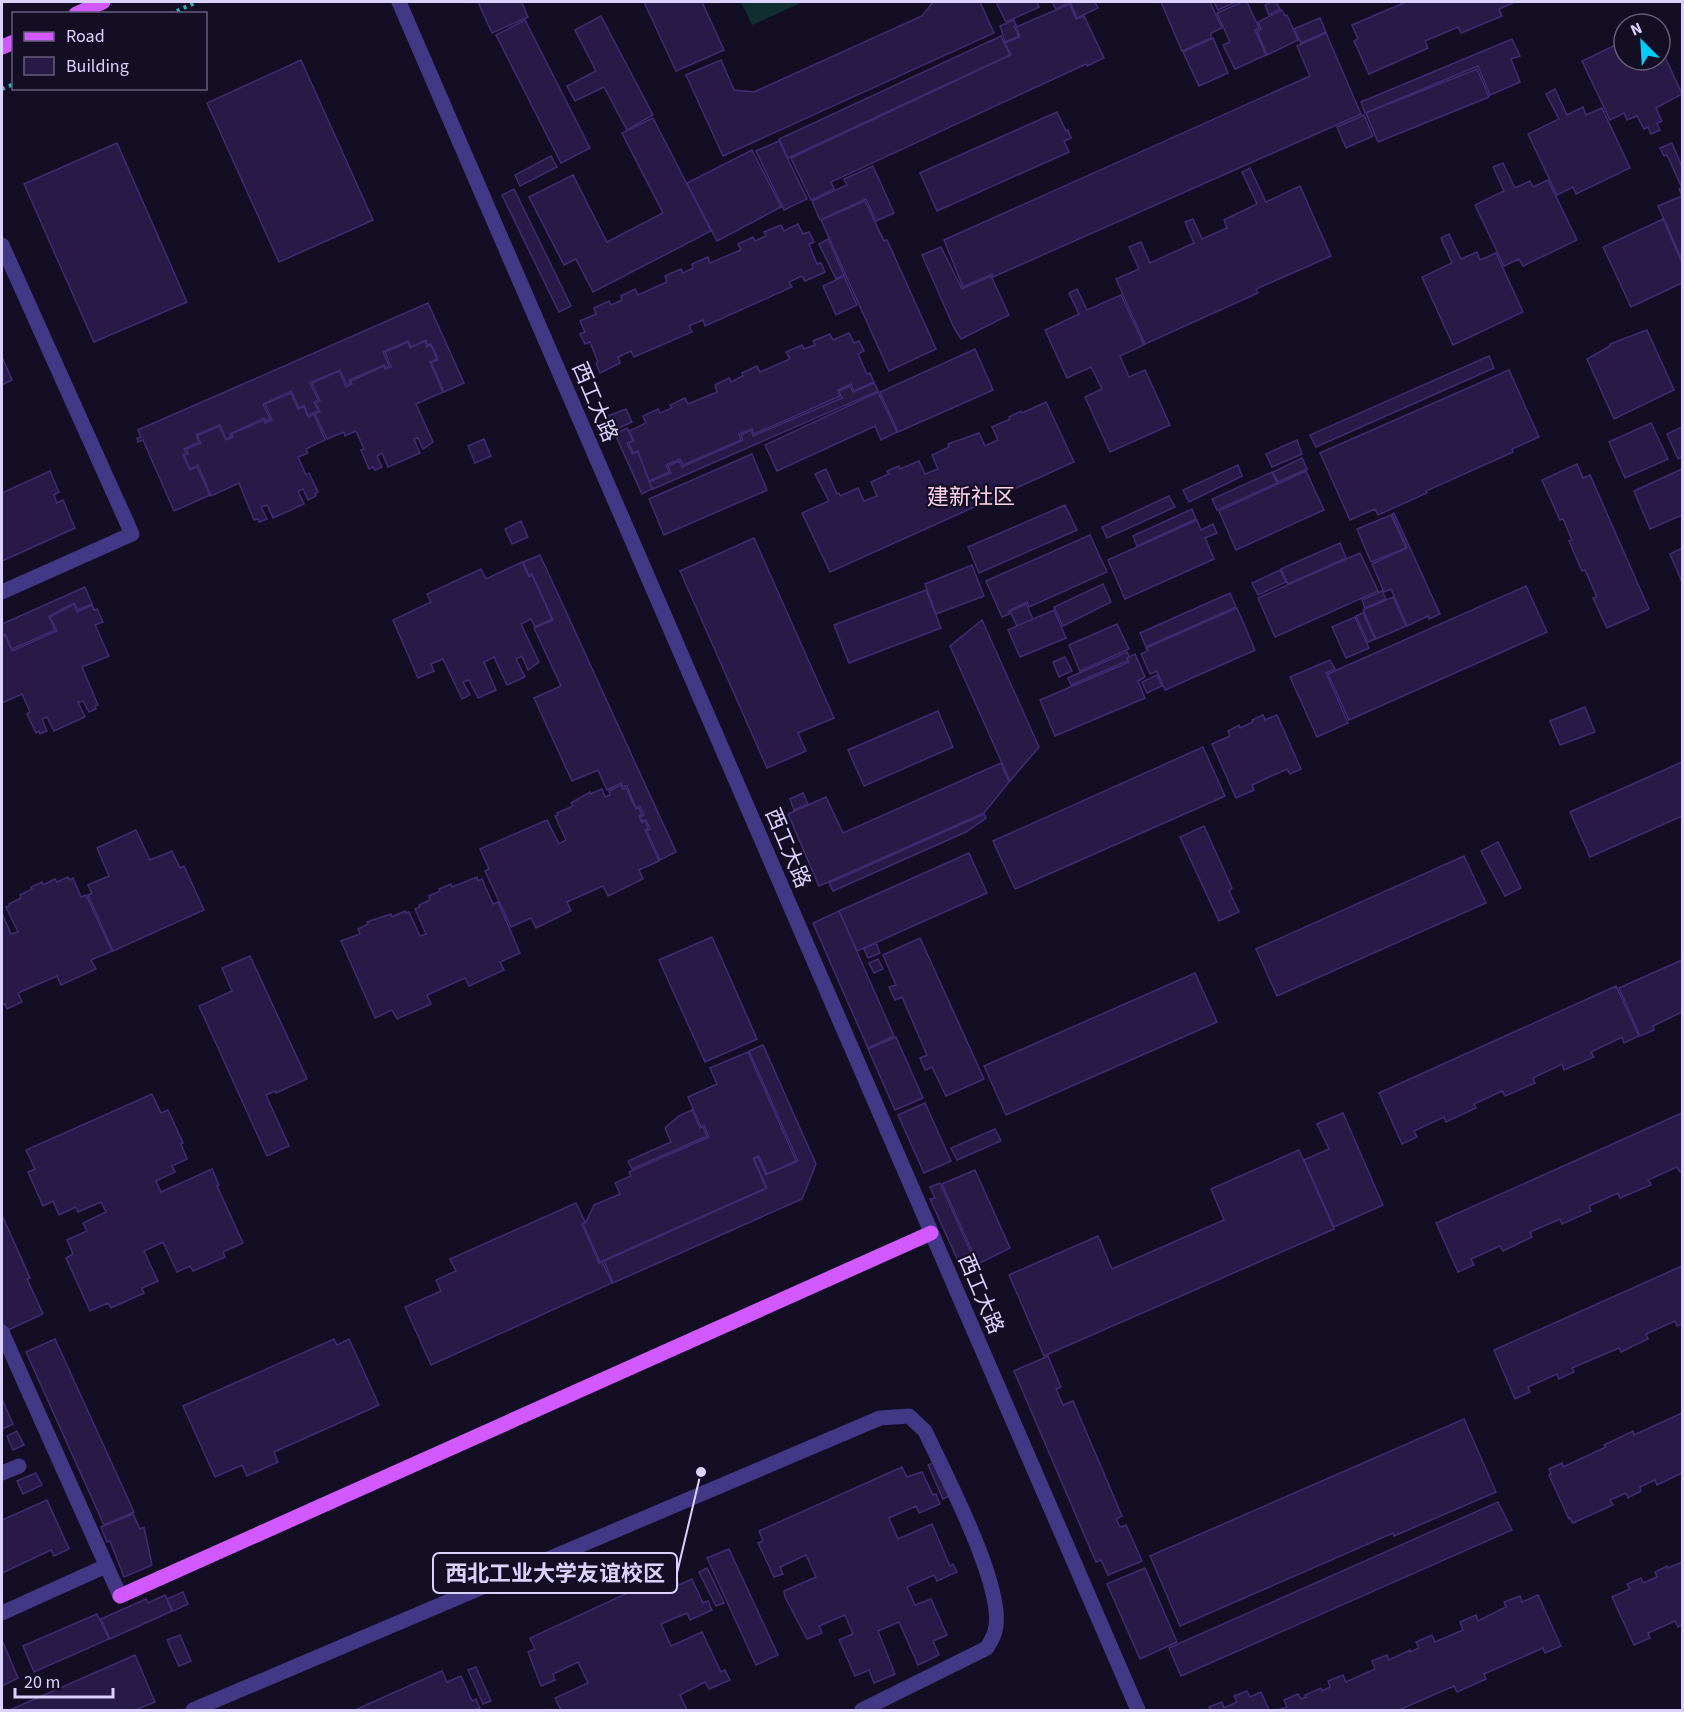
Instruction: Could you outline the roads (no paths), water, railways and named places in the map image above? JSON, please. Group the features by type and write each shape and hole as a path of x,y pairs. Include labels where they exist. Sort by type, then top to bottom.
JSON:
{"main road":[{"path":"80,12 103,2"},
{"path":"120,1596 932,1233"}],"street":[{"name":"西工大路","path":"399,2 1138,1710"},
{"path":"2,245 132,534 2,592"},
{"path":"2,1332 120,1596"},
{"path":"193,1710 880,1418 909,1416 925,1431 987,1567 995,1606 996,1630 987,1648 862,1710"},
{"path":"2,1473 19,1466"},
{"path":"2,1613 106,1566"}],"place":[{"name":"西北工业大学友谊校区","path":"701,1472"}],"district":[{"name":"建新社区","path":"971,497"}]}
